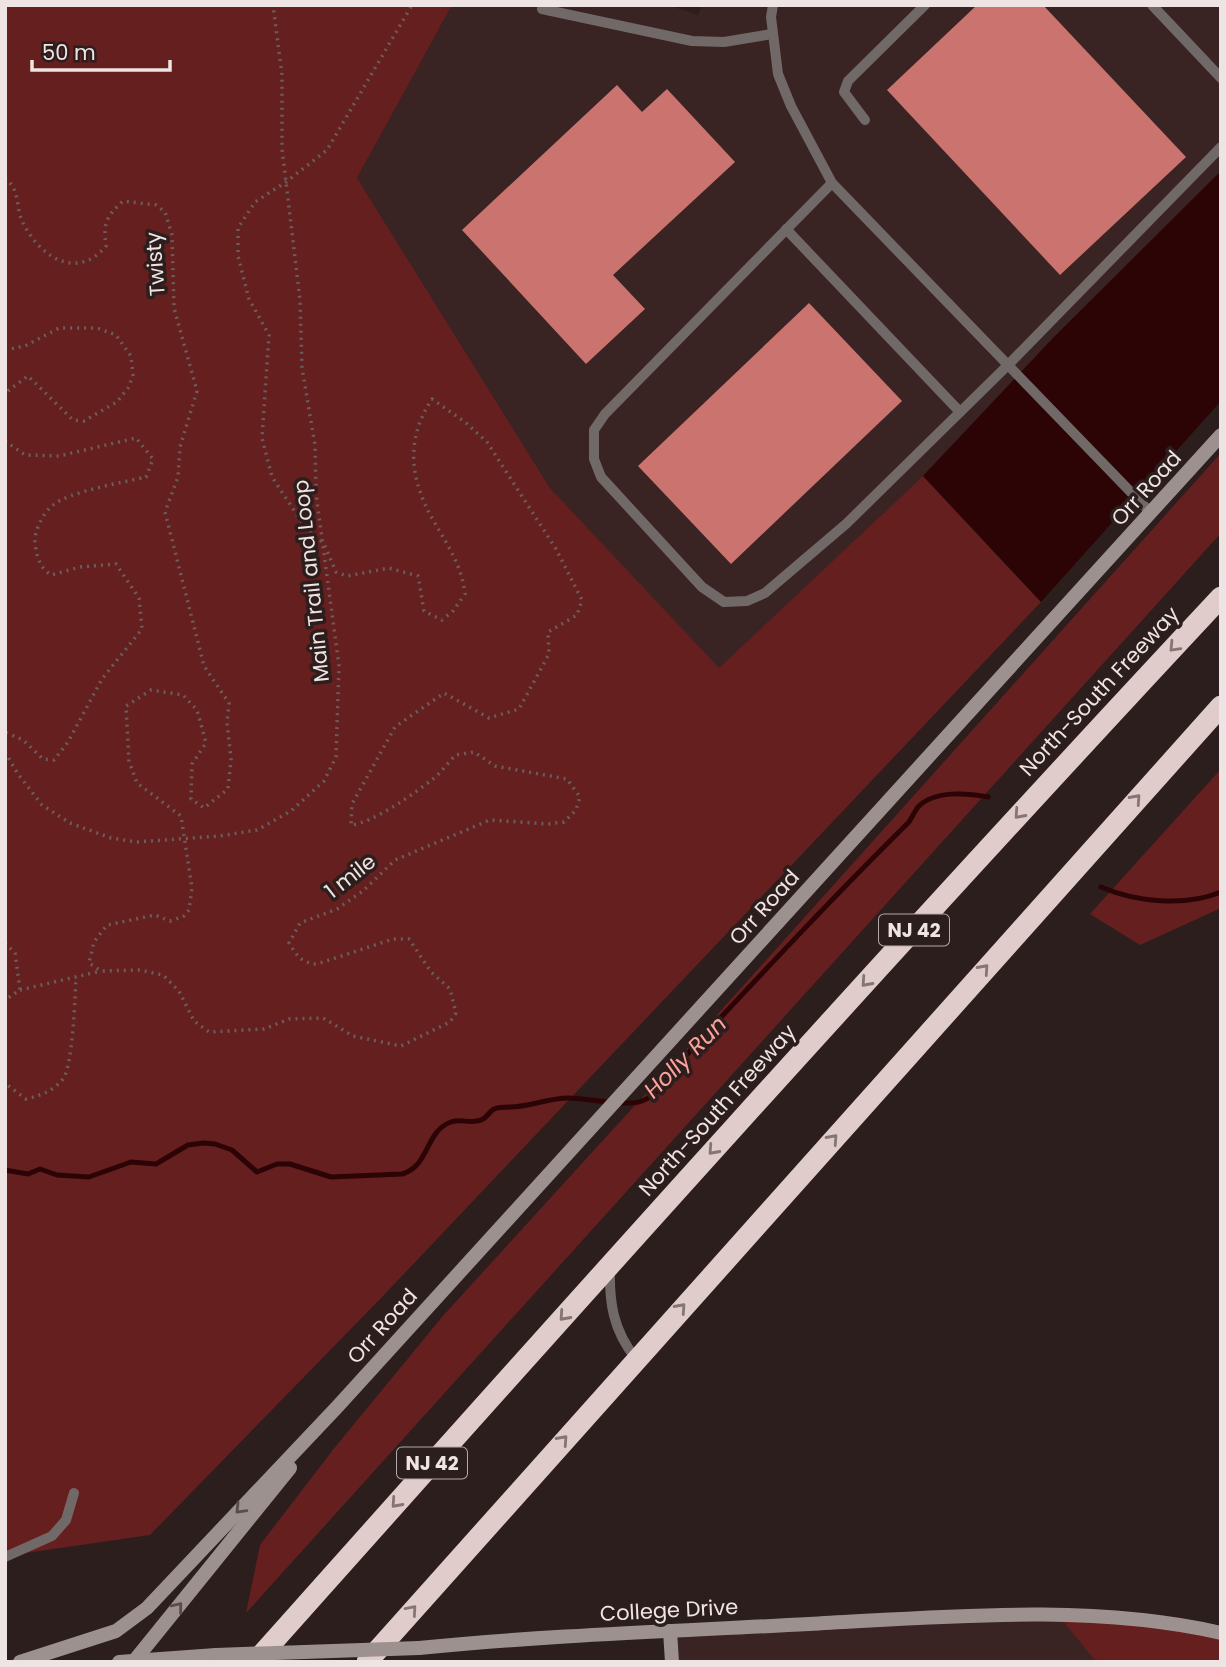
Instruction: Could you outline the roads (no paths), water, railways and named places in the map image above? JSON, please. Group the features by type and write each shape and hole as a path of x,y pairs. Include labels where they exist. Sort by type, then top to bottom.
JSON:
{"highway":[{"name":"North-South Freeway","path":"255,1662 610,1265 1041,790 1221,597"},
{"path":"367,1662 1221,706"}],"street":[{"name":"Orr Road","path":"20,1662 93,1640 116,1631 132,1620 338,1406 1221,435"},
{"name":"Orr Road","path":"135,1660 257,1512 338,1406"},
{"name":"College Drive","path":"119,1662 419,1648 523,1638 996,1614 1130,1619 1221,1633"},
{"path":"670,1631 672,1662"}],"lane":[{"path":"773,5 772,34 778,74 796,116 832,183 1151,513"},
{"path":"865,120 844,92 848,81 925,5"},
{"path":"1152,5 1221,78"},
{"path":"542,9 692,41 724,42 772,34"},
{"path":"832,183 605,414 594,430 594,459 601,477 702,587 724,603 747,601 765,593 846,524 1007,366 1221,147"},
{"path":"786,229 960,412"},
{"path":"610,1265 610,1307 616,1328 636,1359"},
{"path":"5,1557 52,1536 66,1520 74,1493"}],"waterway":[{"name":"Holly Run","path":"5,1170 28,1174 40,1169 57,1175 89,1177 131,1162 156,1164 188,1145 203,1143 232,1150 257,1172 277,1164 290,1164 331,1177 402,1174 418,1164 431,1140 443,1126 451,1122 479,1121 496,1108 525,1106 561,1098 627,1103 642,1101 663,1084 696,1044 909,822 918,807 942,795 971,794 988,797"},
{"name":"Holly Run","path":"1101,887 1129,896 1161,901 1192,900 1221,892"}]}
